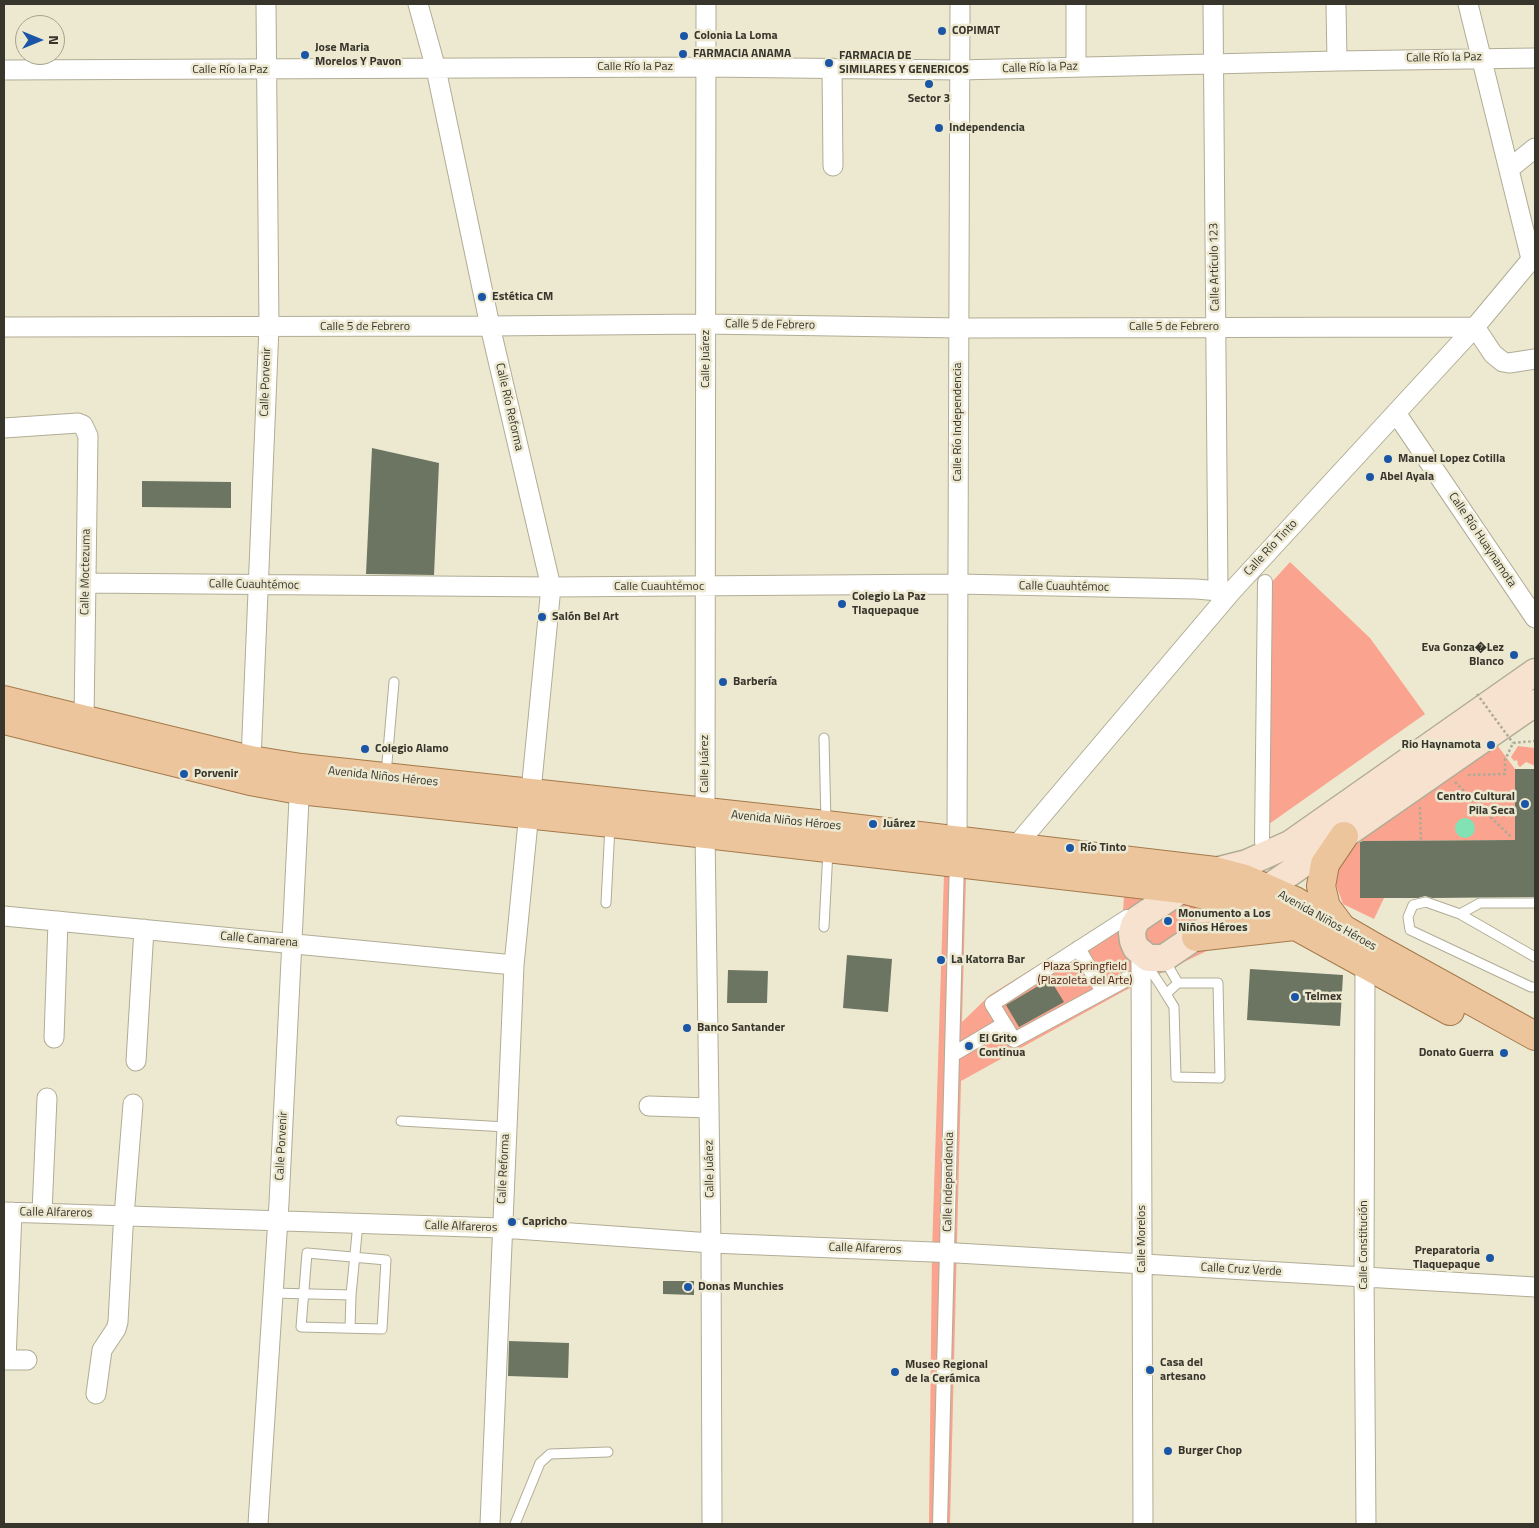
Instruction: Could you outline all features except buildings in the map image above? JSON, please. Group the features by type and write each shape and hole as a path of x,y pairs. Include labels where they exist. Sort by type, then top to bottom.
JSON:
{"main road":[{"path":"1535,672 1290,844 1247,863 1215,871 1182,889 1138,918 1134,925 1132,941 1152,956 1196,937 1535,704"},
{"name":"Avenida Niños Héroes","path":"4,700 251,760 300,779 957,851 1182,889 1242,905 1296,926 1535,1056"},
{"name":"Avenida Niños Héroes","path":"4,720 250,781 386,777 529,803 610,823 705,823"},
{"path":"1344,836 1325,864 1321,886 1326,906 1344,930"},
{"name":"Avenida Niños Héroes","path":"957,851 1014,847 1215,871 1268,888 1296,901 1344,930 1535,1036"},
{"path":"1196,937 1296,926"}],"street":[{"name":"Calle Porvenir","path":"251,760 269,327 266,4"},
{"name":"Calle Río Reforma","path":"418,4 436,69 490,326 551,587 529,803"},
{"name":"Calle Juárez","path":"706,4 705,823 711,1243 712,1524"},
{"name":"Calle Río Independencia","path":"957,851 960,4"},
{"path":"1076,4 1076,66"},
{"name":"Calle Artículo 123","path":"1213,4 1216,327 1225,591"},
{"path":"1336,4 1337,60"},
{"path":"1468,4 1533,257"},
{"name":"Calle Río la Paz","path":"4,70 706,67 959,70 1337,60 1535,58"},
{"path":"832,68 833,166"},
{"path":"1509,169 1535,148"},
{"name":"Calle Río Tinto","path":"1014,847 1225,591 1396,413 1475,327 1533,257"},
{"name":"Calle 5 de Febrero","path":"4,327 706,324 959,328 1475,327"},
{"path":"1475,327 1493,354 1503,362 1509,364 1535,359"},
{"name":"Calle Río Huaynamota","path":"1396,413 1535,618"},
{"name":"Calle Moctezuma","path":"4,428 73,422 83,425 88,436 84,720"},
{"path":"1262,842 1265,582"},
{"name":"Calle Cuauhtémoc","path":"86,583 551,587 958,584 1225,591"},
{"name":"Calle Porvenir","path":"258,1524 278,1220 300,779"},
{"name":"Calle Reforma","path":"490,1524 514,965 529,803"},
{"name":"Calle Independencia","path":"940,1524 957,851"},
{"name":"Calle Camarena","path":"4,916 514,965"},
{"path":"1127,917 992,1004 1014,1040 1127,979"},
{"path":"54,1038 58,922"},
{"path":"136,1061 144,929"},
{"path":"1078,948 1103,992"},
{"name":"Calle Morelos","path":"1143,1524 1142,1264 1152,956"},
{"name":"Calle Constitución","path":"1366,965 1364,1277 1366,1524"},
{"path":"952,1055 1004,1024"},
{"path":"42,1212 47,1098"},
{"path":"96,1394 102,1350 116,1329 118,1322 133,1104"},
{"path":"649,1106 709,1108"},
{"path":"8,1212 5,1360 28,1360"},
{"name":"Calle Alfareros","path":"8,1212 502,1228 711,1243 947,1252"},
{"name":"Calle Cruz Verde","path":"947,1252 1535,1287"}],"lane":[{"path":"386,777 394,682"},
{"path":"824,738 827,836 824,927"},
{"path":"606,903 610,823"},
{"path":"1535,957 1460,914 1426,902 1413,905 1408,917 1410,930 1531,987 1535,987"},
{"path":"1460,914 1480,903 1535,903"},
{"path":"1152,956 1178,983"},
{"path":"1152,956 1166,994 1174,1007 1176,1077 1220,1078 1218,982 1178,983 1166,994"},
{"path":"401,1121 506,1127"},
{"path":"350,1328 351,1295 358,1223"},
{"path":"307,1253 355,1257 386,1260 382,1329 302,1328 307,1253"},
{"path":"273,1293 351,1295"},
{"path":"515,1524 540,1463 550,1454 608,1452"}],"path":[{"path":"1477,694 1513,743"},
{"path":"1513,743 1535,741"},
{"path":"1468,775 1505,774 1505,760 1513,743"},
{"path":"1449,775 1511,837"},
{"path":"1420,804 1421,840"}],"green space":[{"path":"1290,562 1370,638 1425,714 1269,824 1271,583"},
{"path":"1497,745 1515,769 1515,840 1360,841"},
{"path":"1518,746 1535,748 1535,766 1526,762 1520,767 1517,760 1514,761 1511,757"},
{"path":"1360,841 1360,898 1384,898 1374,919 1343,904 1335,882 1336,864 1344,850"},
{"name":"Plaza Springfield (Plazoleta del Arte)","path":"944,874 966,877 962,1022 990,995 1123,912 1124,896 1192,900 1212,908 1215,947 1124,991 961,1081 950,1524 929,1524 932,1252"}],"shaded area":[{"path":"1465,818 1472,821 1475,828 1472,835 1465,838 1458,835 1455,828 1458,821"}],"place":[{"name":"COPIMAT","path":"942,31"},
{"name":"Colonia La Loma","path":"684,36"},
{"name":"FARMACIA ANAMA","path":"683,54"},
{"name":"Jose Maria Morelos Y Pavon","path":"305,55"},
{"name":"FARMACIA DE SIMILARES Y GENERICOS","path":"829,63"},
{"name":"Sector 3","path":"929,84"},
{"name":"Independencia","path":"939,128"},
{"name":"Estética CM","path":"482,297"},
{"name":"Manuel Lopez Cotilla","path":"1388,459"},
{"name":"Abel Ayala","path":"1370,477"},
{"name":"Colegio La Paz Tlaquepaque","path":"842,604"},
{"name":"Salón Bel Art","path":"542,617"},
{"name":"Eva Gonza�Lez Blanco","path":"1514,655"},
{"name":"Barbería","path":"723,682"},
{"name":"Rio Haynamota","path":"1491,745"},
{"name":"Colegio Alamo","path":"365,749"},
{"name":"Porvenir","path":"184,774"},
{"name":"Centro Cultural Pila Seca","path":"1525,804"},
{"name":"Juárez","path":"873,824"},
{"name":"Río Tinto","path":"1070,848"},
{"name":"Monumento a Los Niños Héroes","path":"1168,921"},
{"name":"La Katorra Bar","path":"941,960"},
{"name":"Telmex","path":"1295,997"},
{"name":"Banco Santander","path":"687,1028"},
{"name":"El Grito Continua","path":"969,1046"},
{"name":"Donato Guerra","path":"1504,1053"},
{"name":"Capricho","path":"512,1222"},
{"name":"Preparatoria Tlaquepaque","path":"1490,1258"},
{"name":"Donas Munchies","path":"688,1287"},
{"name":"Casa del artesano","path":"1150,1370"},
{"name":"Museo Regional de la Cerámica","path":"895,1372"},
{"name":"Burger Chop","path":"1168,1451"}]}
